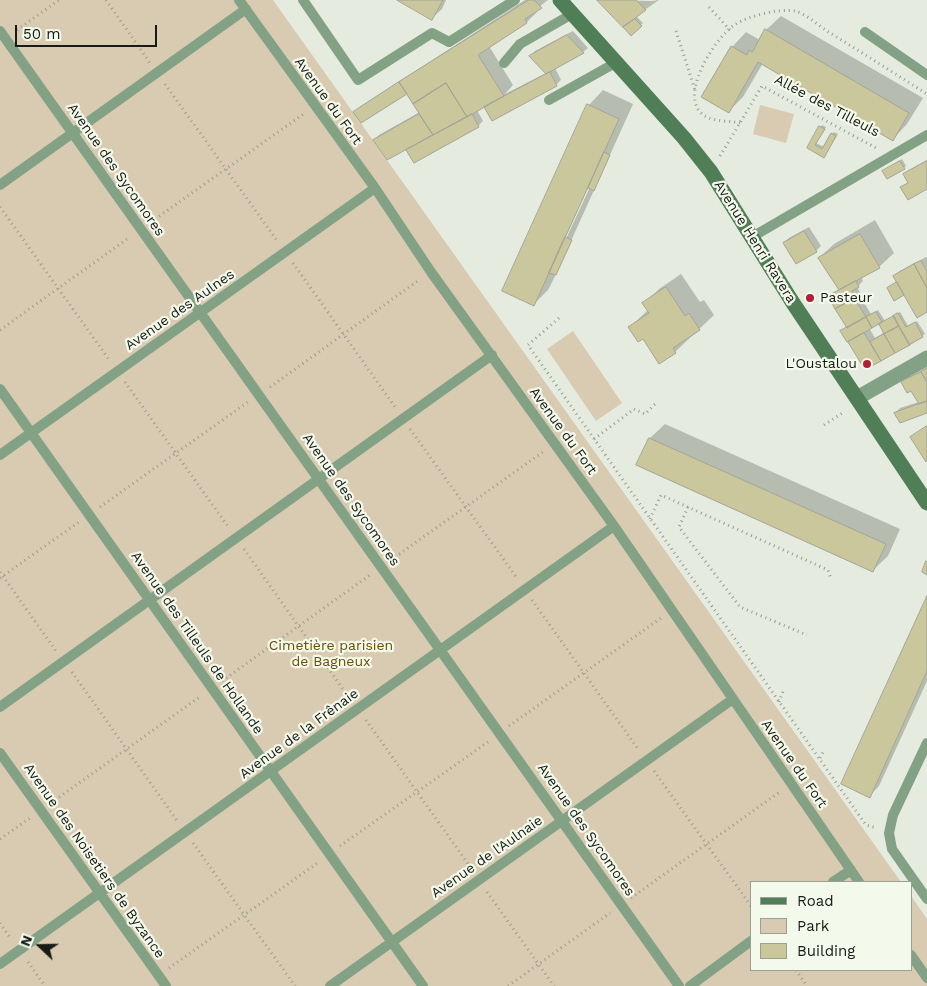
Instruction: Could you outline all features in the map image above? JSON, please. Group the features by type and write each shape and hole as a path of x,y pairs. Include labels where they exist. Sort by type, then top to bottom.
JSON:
{"street":[{"name":"Avenue Henri Ravera","path":"560,0 684,138 711,172 793,303 927,503"},
{"path":"857,398 927,358"}],"lane":[{"name":"Avenue du Fort","path":"239,0 375,188 431,272 614,526 858,881"},
{"path":"303,0 358,80 432,33 449,42 515,0"},
{"path":"0,185 246,9"},
{"path":"504,62 520,44 572,14"},
{"path":"866,32 927,74"},
{"name":"Avenue des Sycomores","path":"3,35 679,986"},
{"path":"549,100 617,62"},
{"path":"752,237 927,135"},
{"name":"Avenue des Aulnes","path":"0,455 375,188"},
{"path":"0,708 492,355"},
{"name":"Avenue des Tilleuls de Hollande","path":"0,389 423,986"},
{"name":"Avenue de la Frênaie","path":"0,964 614,526"},
{"name":"Avenue de l'Aulnaie","path":"330,986 733,699"},
{"path":"927,743 893,815 889,833 892,849 927,899"},
{"name":"Avenue des Noisetiers de Byzance","path":"0,753 166,986"},
{"path":"834,881 850,870"},
{"path":"690,986 750,941"},
{"path":"912,956 927,978"}],"path":[{"path":"3,35 59,0"},
{"path":"106,0 750,905"},
{"path":"710,7 730,30"},
{"path":"695,91 700,72 711,49 736,24 768,12 797,12 927,94"},
{"path":"676,31 701,113 714,120 740,123"},
{"name":"Allée des Tilleuls","path":"711,172 762,86 892,156"},
{"path":"0,330 314,106"},
{"path":"0,207 554,986"},
{"path":"1,577 431,272"},
{"path":"558,318 528,345 866,825 889,833"},
{"path":"594,438 634,409 645,414 656,403"},
{"path":"824,425 844,412"},
{"path":"0,839 555,443"},
{"path":"650,519 661,495 828,570 831,578"},
{"path":"688,507 679,527 740,607 807,635"},
{"path":"0,572 1,577 64,662 295,986"},
{"path":"158,976 671,610"},
{"path":"779,702 784,689"},
{"path":"820,759 824,750"},
{"path":"508,986 792,784"},
{"path":"797,971 807,986"}],"green space":[{"name":"Cimetière parisien de Bagneux","path":"0,0 273,0 900,881 750,881 750,971 912,971 912,897 927,919 927,986 0,986"},
{"path":"760,105 794,114 786,143 753,134"},
{"path":"573,331 622,403 596,421 547,349"}],"building":[{"path":"397,0 443,0 432,20"},
{"path":"529,0 534,0 542,8 525,19 527,23 478,55 504,96 467,117 446,83 413,104 399,82"},
{"path":"597,0 636,0 646,10 623,27"},
{"path":"635,19 642,26 631,36 623,27"},
{"path":"765,29 909,113 893,141 758,62 729,113 701,97 731,46 747,55 749,50 752,52"},
{"path":"567,35 584,53 546,74 529,56"},
{"path":"550,72 557,86 492,121 484,107"},
{"path":"399,82 407,94 361,123 353,112"},
{"path":"446,83 467,117 433,135 413,104"},
{"path":"587,104 619,119 534,306 502,291"},
{"path":"419,114 433,135 387,160 373,140"},
{"path":"472,114 479,127 414,163 406,150"},
{"path":"819,126 825,129 815,145 822,149 831,133 836,136 824,158 807,148"},
{"path":"604,152 610,155 594,191 588,188"},
{"path":"900,161 905,169 887,179 882,171"},
{"path":"927,161 927,189 908,200 900,187 908,183 903,174"},
{"path":"804,231 817,252 796,264 783,243"},
{"path":"860,234 880,268 839,290 818,258"},
{"path":"565,237 572,240 556,275 549,273"},
{"path":"921,261 927,271 927,288 914,264"},
{"path":"914,264 927,288 927,312 917,318 893,276"},
{"path":"856,281 859,287 852,291 855,298 835,309 828,296"},
{"path":"897,282 904,295 894,301 887,288"},
{"path":"666,287 685,316 689,313 700,330 673,348 676,353 659,364 643,339 638,342 628,327 649,313 642,303"},
{"path":"854,298 866,317 847,328 835,309"},
{"path":"876,312 882,322 872,328 866,317"},
{"path":"898,313 906,327 915,322 923,337 909,345 893,316"},
{"path":"894,316 899,326 884,334 879,324"},
{"path":"866,317 872,328 847,342 840,331"},
{"path":"899,326 910,345 895,353 884,334"},
{"path":"864,333 881,361 870,367 862,365 848,342"},
{"path":"884,334 895,353 881,361 870,342"},
{"path":"927,368 927,382 921,372"},
{"path":"921,372 927,382 927,401 919,404 911,391 907,393 901,382"},
{"path":"927,401 927,413 900,423 894,413"},
{"path":"927,426 927,461 926,462 910,437"},
{"path":"649,438 886,544 873,572 636,465"},
{"path":"927,562 927,575 922,572"},
{"path":"927,596 927,671 870,798 841,784"}],"place":[{"name":"Pasteur","path":"810,298"},
{"name":"L'Oustalou","path":"867,364"}]}
